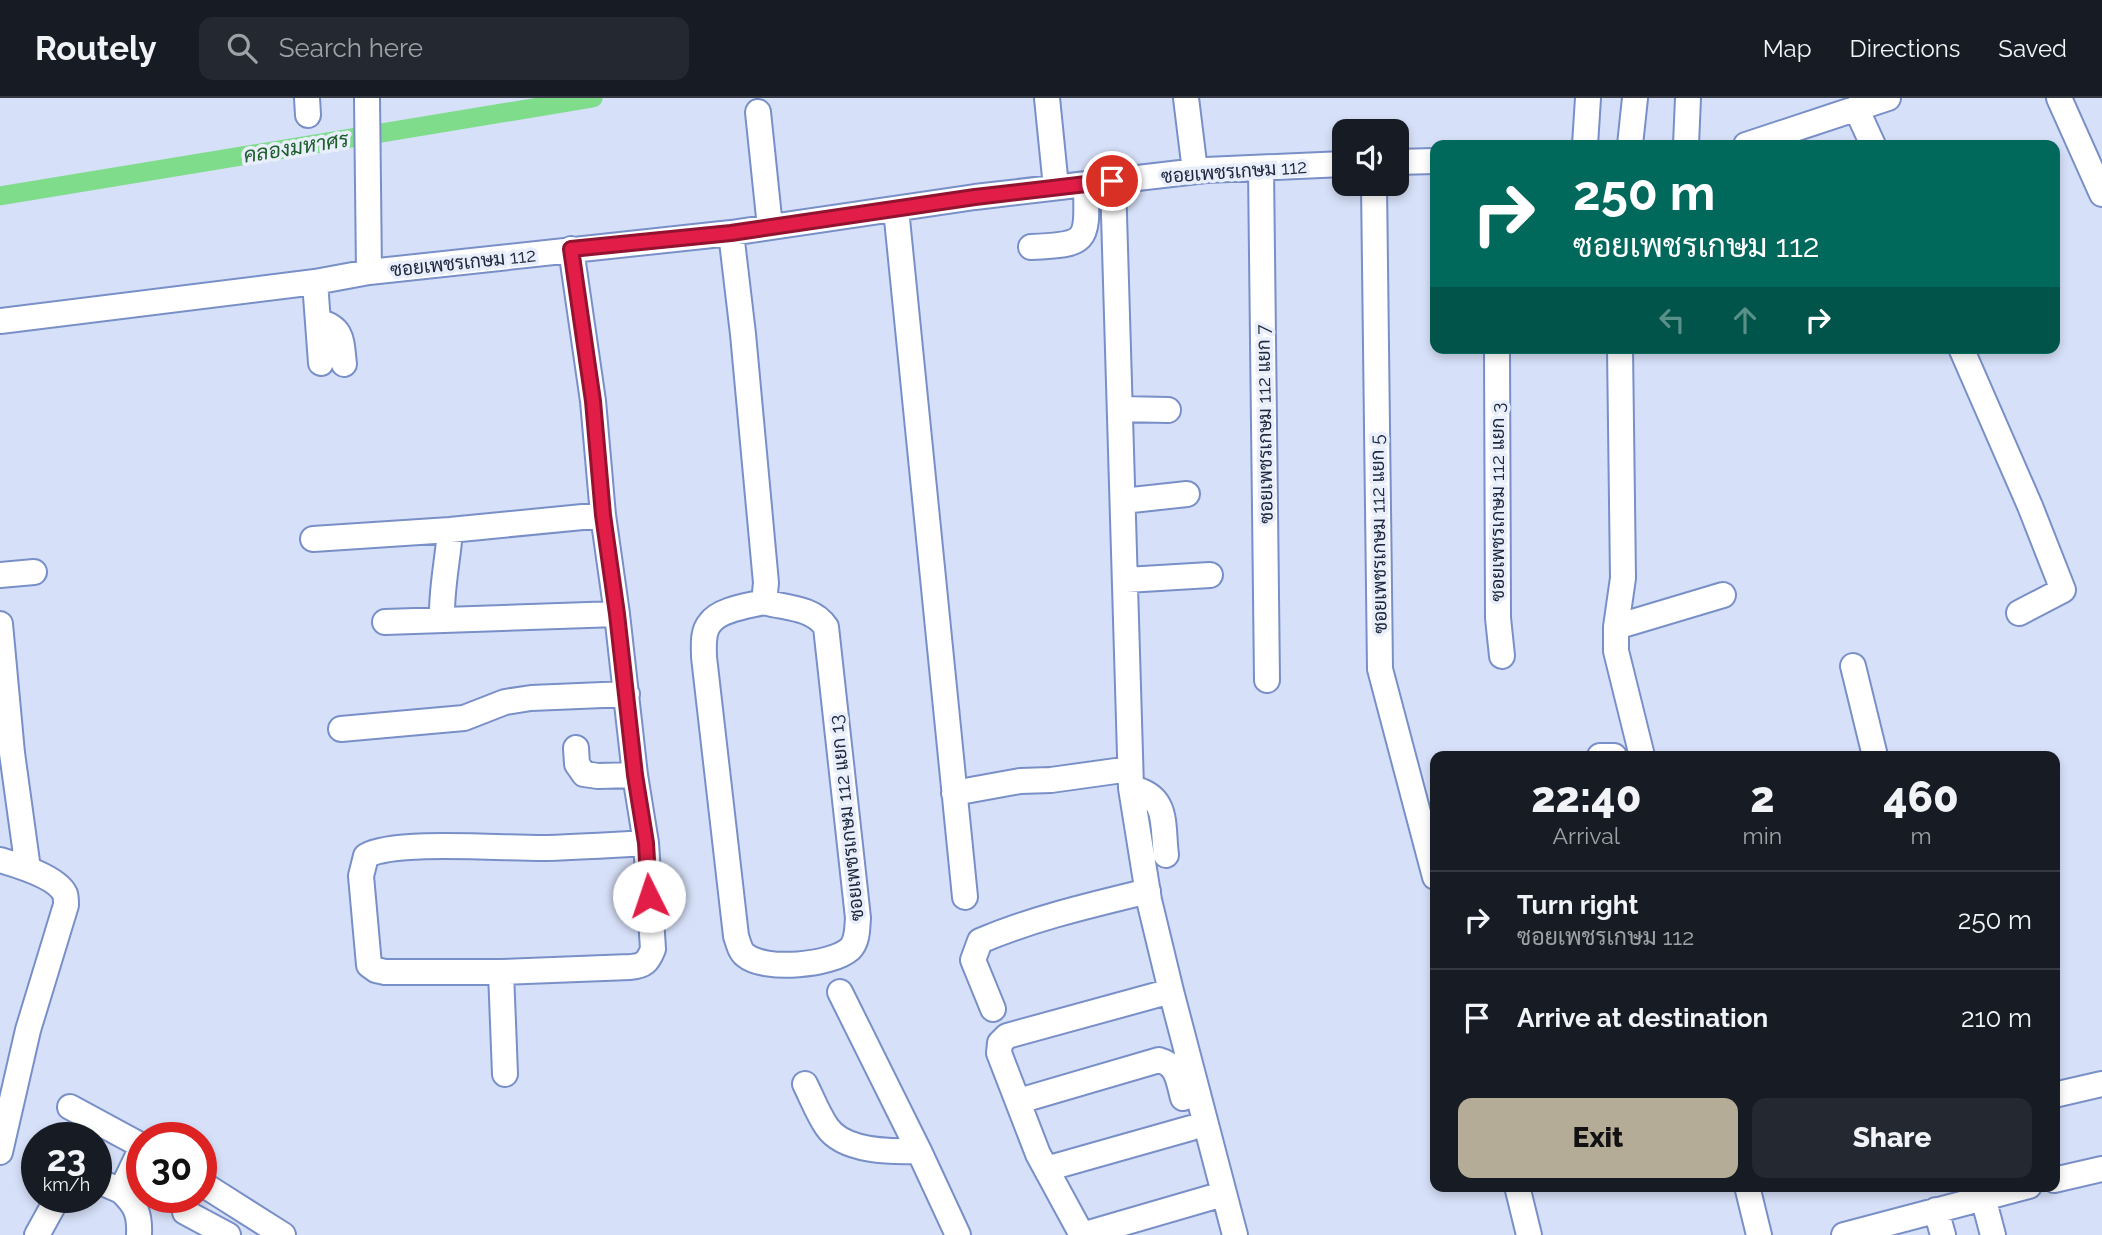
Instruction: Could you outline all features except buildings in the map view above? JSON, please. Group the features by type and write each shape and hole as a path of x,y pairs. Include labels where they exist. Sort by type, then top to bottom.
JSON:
{"street":[{"path":"1047,98 1056,187"},
{"path":"1186,98 1195,171"},
{"path":"1585,140 1588,98"},
{"path":"1630,140 1634,98"},
{"path":"1686,140 1688,98"},
{"path":"1780,140 1808,136 1857,108 1888,98"},
{"path":"2059,98 2102,194"},
{"path":"367,103 369,272"},
{"path":"1857,108 1870,140"},
{"path":"758,112 770,227"},
{"path":"1409,162 1430,161"},
{"name":"ซอยเพชรเกษม 112","path":"0,321 315,282 369,272 731,233 1056,187 1195,171 1332,164"},
{"name":"ซอยเพชรเกษม 112 แยก 7","path":"1261,167 1267,680"},
{"path":"1112,181 1130,778 1148,891 1216,1196 1218,1235"},
{"path":"1031,247 1065,246 1081,237 1087,215 1086,184"},
{"name":"ซอยเพชรเกษม 112 แยก 5","path":"1374,196 1380,669 1430,858"},
{"path":"896,209 965,897"},
{"path":"731,233 766,583 764,602"},
{"path":"571,249 593,401 603,515 646,843 653,949 648,961 641,966 630,967 501,972 385,972 369,965 361,876 366,856 374,851 416,848 548,848 646,843"},
{"path":"315,282 318,321 331,325 338,331 332,364"},
{"name":"ซอยเพชรเกษม 112 แยก 3","path":"1497,354 1498,618 1502,656"},
{"path":"1620,354 1623,578 1616,627 1616,651 1641,751"},
{"path":"1964,354 2030,506 2063,590 2019,613"},
{"path":"1120,409 1167,410"},
{"path":"1123,500 1187,494"},
{"path":"313,539 450,530 603,515"},
{"path":"442,619 442,594 448,564 450,530"},
{"path":"0,575 34,572"},
{"path":"1126,580 1210,575"},
{"path":"1616,627 1723,595"},
{"name":"ซอยเพชรเกษม 112 แยก 13","path":"764,602 811,613 820,618 826,627 858,918 857,937 851,948 839,955 807,964 771,965 743,954 736,936 731,900 704,637 710,622 721,615 764,602"},
{"path":"385,622 617,614"},
{"path":"0,624 12,752 28,869"},
{"path":"1853,666 1874,751"},
{"path":"341,729 464,718 505,702 531,698 627,694"},
{"path":"576,748 577,764 584,774 635,775"},
{"path":"954,793 1020,781 1130,778 1156,799 1161,811 1166,855"},
{"path":"0,860 28,869 57,885 65,894 66,905 29,1030 0,1152"},
{"path":"993,1009 973,960 981,942 1002,932 1071,910 1148,891"},
{"path":"501,972 505,1074"},
{"path":"1171,991 1007,1035 1000,1043 999,1053 1046,1169 1082,1235 1216,1196"},
{"path":"840,992 958,1235"},
{"path":"1019,1101 1159,1060 1168,1062 1175,1068 1191,1128 1216,1196 1235,1235"},
{"path":"804,1084 828,1130 847,1142 874,1151 919,1151"},
{"path":"2060,1094 2102,1084"},
{"path":"70,1107 126,1138"},
{"path":"1046,1169 1191,1128"},
{"path":"2060,1179 2102,1169"},
{"path":"121,1191 126,1181"},
{"path":"112,1187 134,1203 140,1218 139,1235"},
{"path":"1518,1192 1529,1235"},
{"path":"1748,1192 1759,1235"},
{"path":"1844,1235 1936,1210 1981,1192 1993,1235"},
{"path":"217,1193 283,1235"},
{"path":"1936,1210 1943,1235"},
{"path":"37,1235 49,1213"},
{"path":"187,1213 228,1235"}],"waterway":[{"name":"คลองมหาศร","path":"0,196 593,98"}],"route":[{"path":"649,896 646,843 639,807 603,515 593,401 571,249 731,233 975,197 1112,181"}]}
